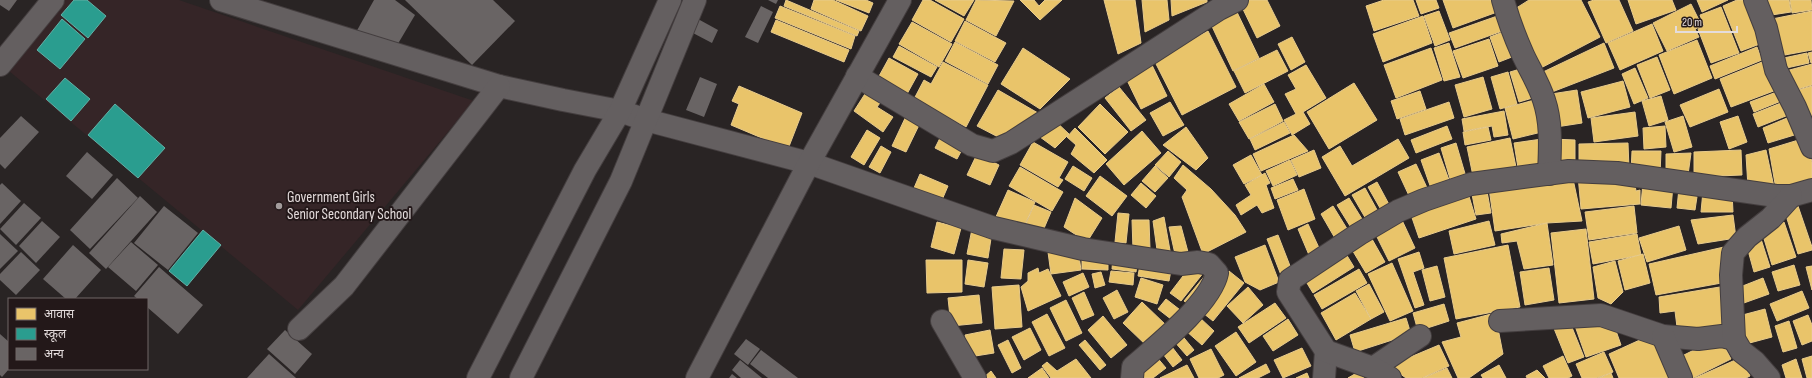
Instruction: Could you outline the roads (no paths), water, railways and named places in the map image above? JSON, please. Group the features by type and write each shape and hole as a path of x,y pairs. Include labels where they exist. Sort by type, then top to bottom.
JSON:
{"street":[{"path":"0,65 54,0"},
{"path":"220,0 499,86 563,100 620,110 646,120 809,162 994,228 1083,249 1181,264 1198,262 1209,264 1218,273 1215,283 1181,325 1132,367 1132,378"},
{"path":"478,378 585,170 620,110 670,0"},
{"path":"527,374 621,181 695,0"},
{"path":"697,378 809,162 900,0"},
{"path":"857,76 972,145 993,151 1011,143 1199,22 1237,0"},
{"path":"1503,0 1508,18 1544,100 1550,130 1549,174"},
{"path":"1755,0 1766,28 1776,70 1812,147"},
{"path":"298,329 344,286 499,86"},
{"path":"1420,336 1382,373 1326,351 1288,292 1290,280 1359,234 1398,211 1470,184 1569,171 1617,173 1776,196 1791,196 1812,190"},
{"path":"1769,378 1755,362 1741,351 1734,339 1731,274 1733,253 1747,237 1771,218 1791,196"},
{"path":"1500,321 1601,315 1663,336 1698,338 1722,336 1734,339"},
{"path":"942,320 975,378"},
{"path":"1663,336 1680,378"},
{"path":"1324,378 1326,351"}],"place":[{"name":"Government Girls Senior Secondary School","path":"279,206"}]}
